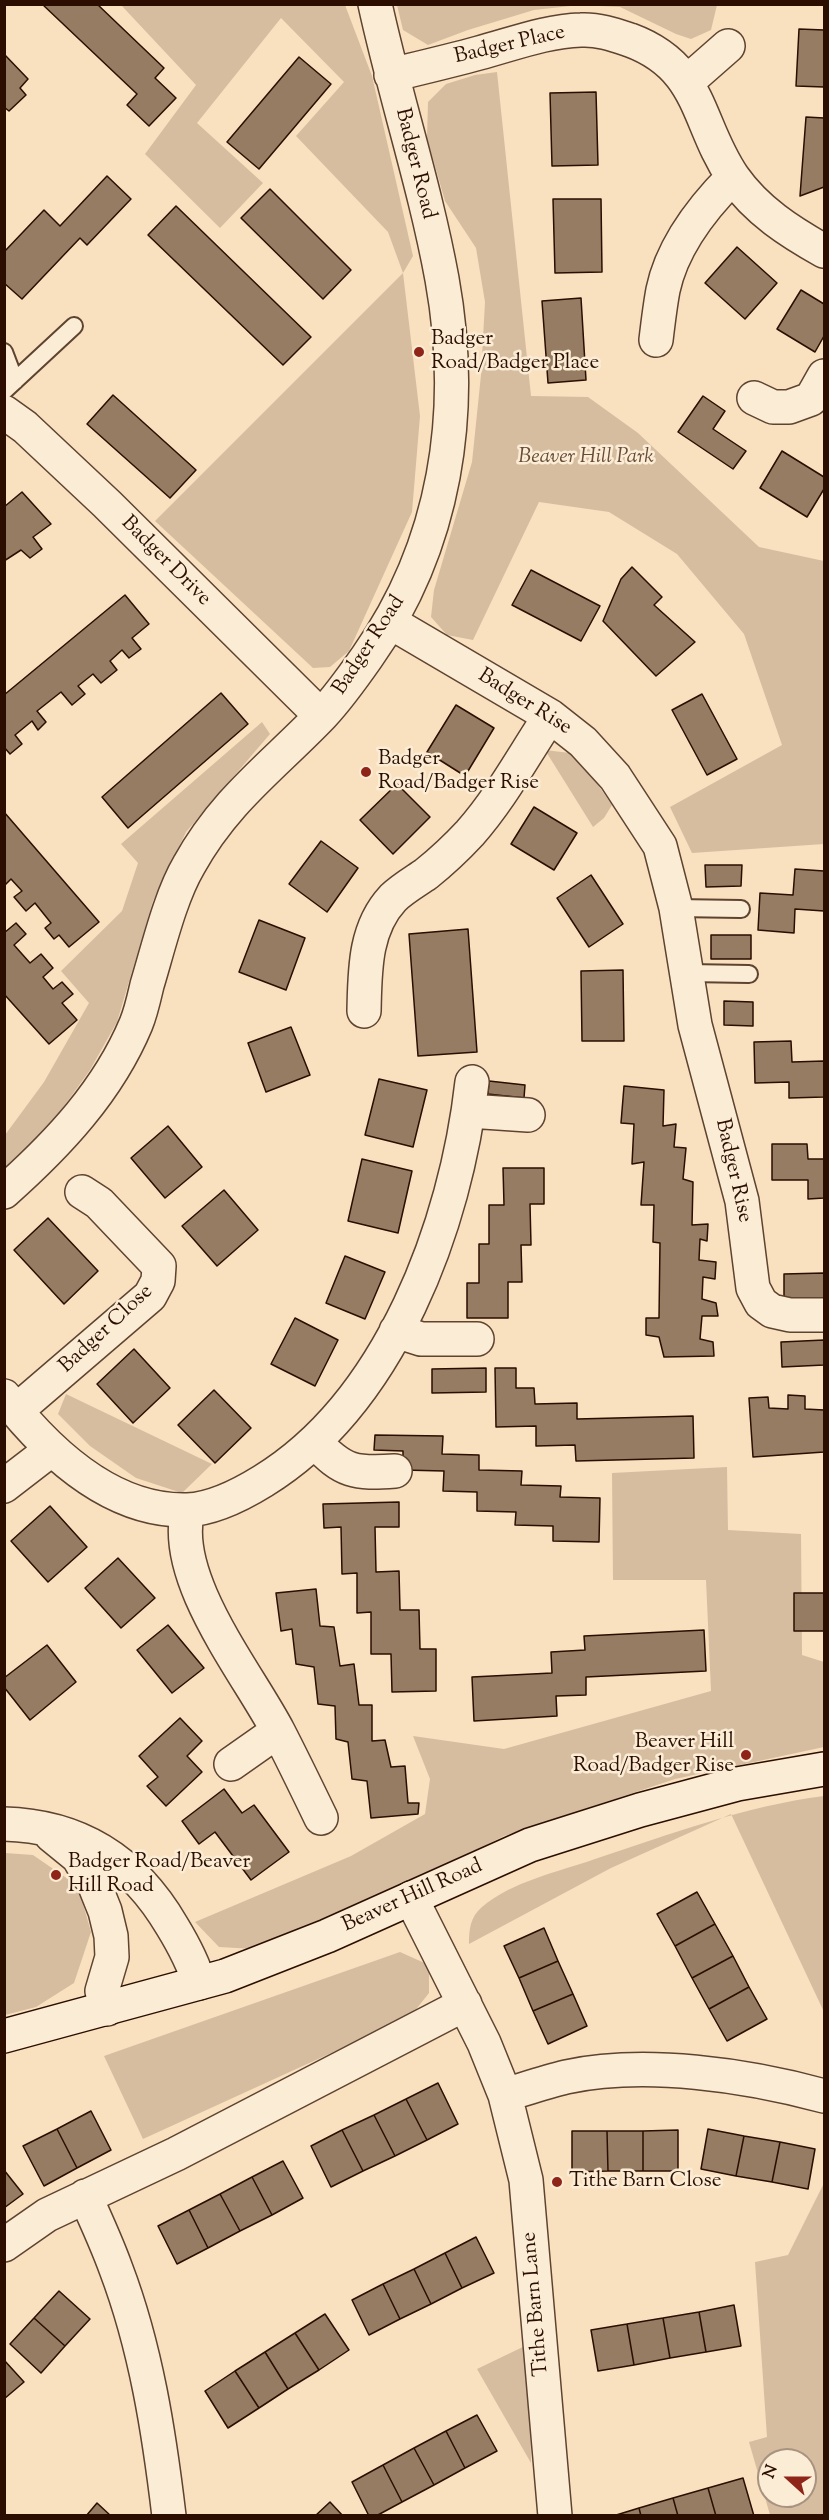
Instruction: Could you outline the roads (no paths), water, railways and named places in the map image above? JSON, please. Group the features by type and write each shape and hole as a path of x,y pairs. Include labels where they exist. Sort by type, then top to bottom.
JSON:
{"street":[{"name":"Badger Road","path":"4,1192 76,1122 109,1076 137,1023 169,915 186,868 213,825 246,787 321,716 344,689 390,622 409,586 442,490 450,443 452,388 442,280 375,4"},
{"name":"Badger Place","path":"391,75 549,33 583,30 613,34 642,45 669,61 687,82 733,177 758,207 790,232 825,251"},
{"path":"687,82 728,46"},
{"path":"656,340 663,287 676,254 706,204 733,177"},
{"path":"754,398 773,407 789,407 820,394"},
{"name":"Badger Drive","path":"4,412 25,427 107,504 321,716"},
{"name":"Badger Rise","path":"390,622 550,716 583,742 615,777 660,846 676,908 695,1025 742,1201 753,1288 761,1303 772,1311 790,1315 825,1315"},
{"path":"364,1011 366,958 369,942 378,920 393,898 432,869 470,834 499,795 550,716"},
{"name":"Badger Close","path":"82,1192 99,1203 159,1266 158,1281 150,1296 10,1404 52,1449 88,1479 129,1500 188,1510 214,1504 251,1488 279,1471 315,1442 351,1402 396,1331 423,1274 448,1199 470,1096 528,1115"},
{"path":"396,1331 421,1339 477,1339"},
{"path":"315,1442 332,1460 348,1469 364,1473 395,1471"},
{"path":"4,1486 52,1449"},
{"path":"188,1510 184,1526 187,1545 192,1571 203,1601 278,1731 321,1818"},
{"path":"231,1764 278,1731"},
{"name":"Beaver Hill Road","path":"4,2036 225,1976 327,1935 530,1845 639,1810 737,1784 825,1769"},
{"path":"4,1824 22,1824 68,1834 102,1850 142,1882 187,1952 199,1983"},
{"path":"45,1830 78,1857 105,1911 111,1936 112,1957 102,1991 107,2009"},
{"name":"Tithe Barn Lane","path":"411,1898 465,2004 505,2095 526,2180 555,2516"},
{"path":"4,2245 47,2215 176,2154 465,2004"},
{"path":"505,2095 568,2077 627,2070 685,2072 825,2096"},
{"path":"86,2196 116,2269 136,2332 151,2393 169,2516"}],"lane":[{"path":"10,386 74,326"},
{"path":"4,352 10,386"},
{"path":"676,908 741,909"},
{"path":"688,974 749,974"}],"place":[{"name":"Badger Road/Badger Place","path":"419,352"},
{"name":"Badger Road/Badger Rise","path":"366,772"},
{"name":"Beaver Hill Road/Badger Rise","path":"746,1755"},
{"name":"Badger Road/Beaver Hill Road","path":"56,1875"},
{"name":"Tithe Barn Close","path":"557,2182"}],"park label":[{"name":"Beaver Hill Park","path":"586,458"}]}
